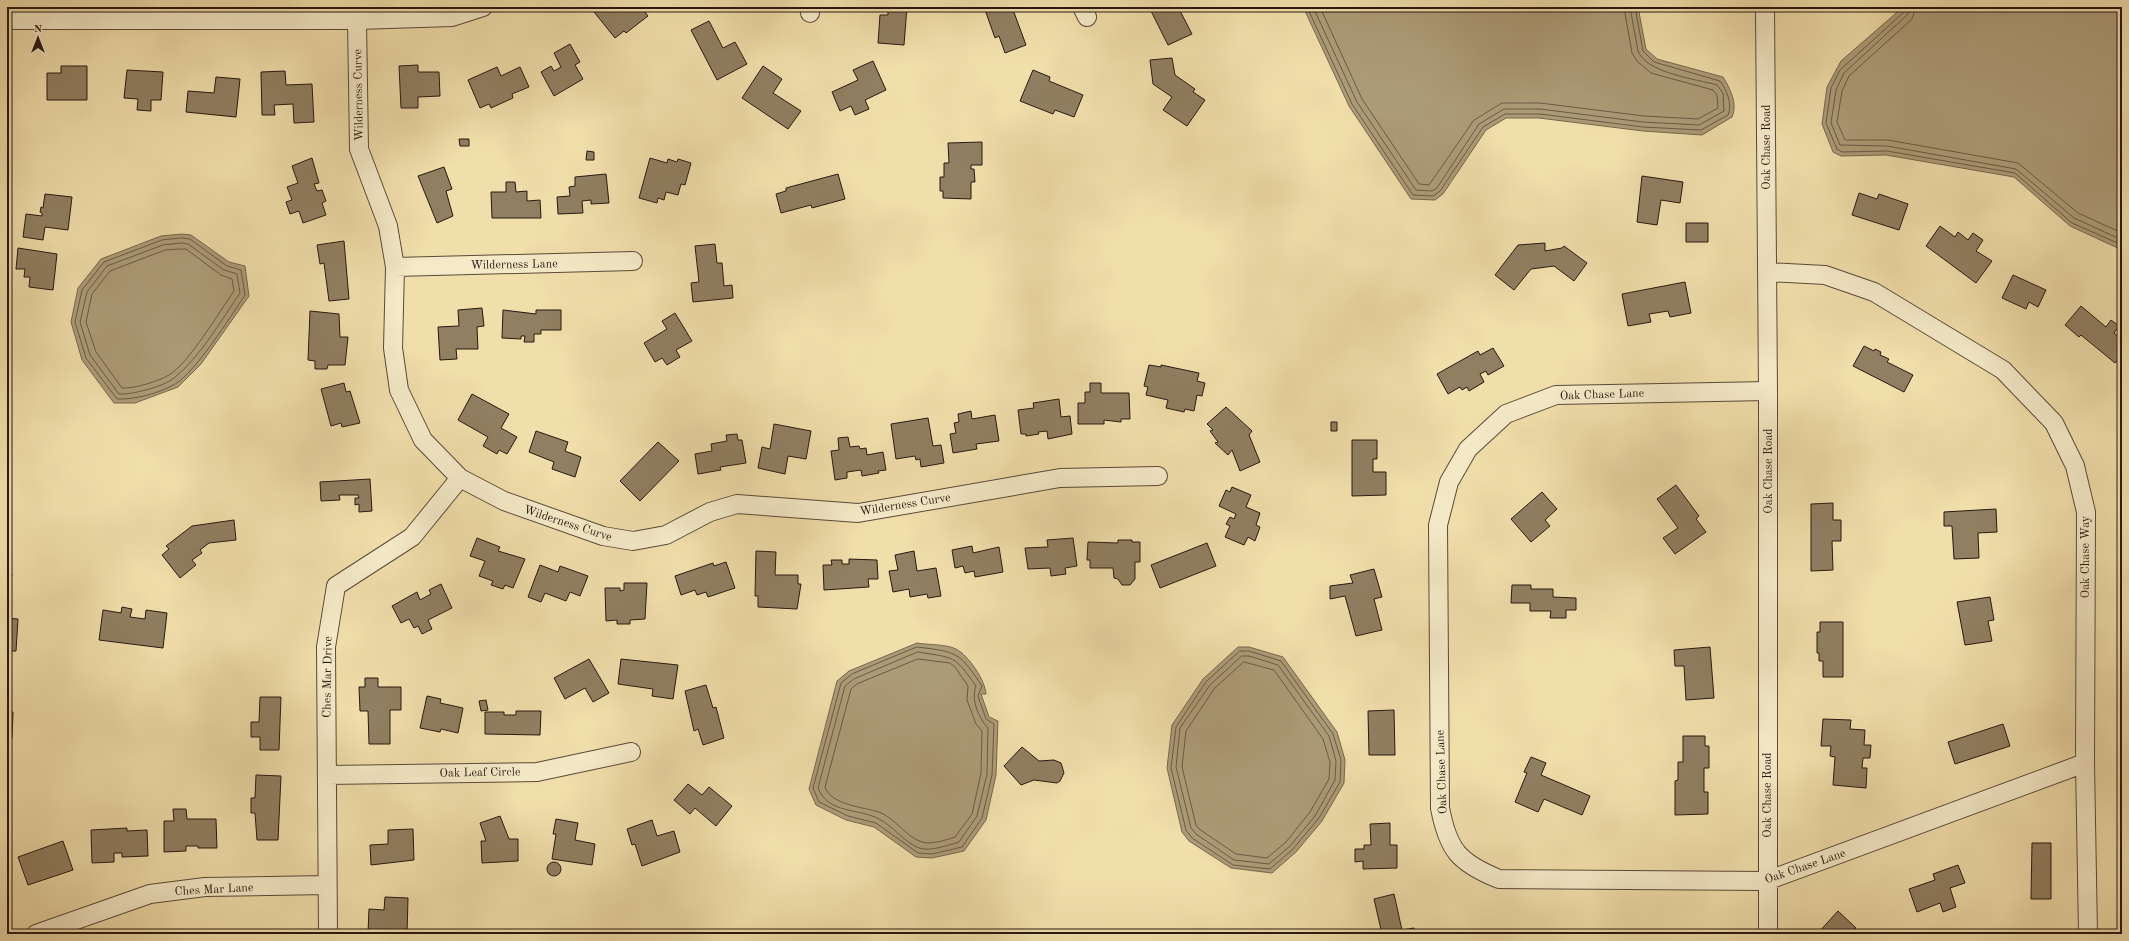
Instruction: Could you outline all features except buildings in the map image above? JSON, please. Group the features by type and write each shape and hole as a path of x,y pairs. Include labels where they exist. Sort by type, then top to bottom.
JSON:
{"street":[{"path":"7,20 104,14 362,13 452,17 483,7"},
{"name":"Oak Chase Road","path":"1765,7 1768,391 1766,881 1768,934"},
{"name":"Wilderness Curve","path":"362,13 359,149 388,226 395,267 393,348 399,390 423,440 460,478 504,501 603,536 634,541 666,535 710,512 737,504 858,513 1060,478 1158,476"},
{"name":"Wilderness Lane","path":"395,267 633,261"},
{"name":"Oak Chase Way","path":"1767,272 1825,275 1874,292 2003,370 2054,423 2075,466 2086,512 2085,763 2088,934"},
{"name":"Oak Chase Lane","path":"1768,391 1556,395 1506,414 1468,450 1449,482 1438,525 1440,808 1444,832 1457,855 1477,871 1499,879 1766,881 2085,763"},
{"name":"Ches Mar Drive","path":"328,934 326,647 336,586 412,537 460,478"},
{"name":"Oak Leaf Circle","path":"327,775 536,772 631,752"},
{"name":"Ches Mar Lane","path":"36,934 150,894 205,886 328,885"}],"water":[{"path":"1301,7 1638,7 1646,49 1657,59 1723,77 1734,102 1734,112 1732,117 1702,135 1643,131 1539,118 1506,118 1486,130 1443,194 1435,200 1411,199 1349,106 1305,11"},
{"path":"1903,7 2122,7 2122,250 2070,226 2014,177 1886,155 1841,156 1833,152 1822,124 1827,87 1841,61"},
{"path":"182,234 191,235 229,262 245,266 249,296 201,364 178,387 135,403 114,403 82,360 71,322 78,288 101,259 161,236"},
{"path":"917,643 952,647 961,652 976,669 983,682 986,694 981,694 989,717 998,721 996,775 986,820 964,851 932,858 916,857 874,827 846,820 816,805 809,789 837,681 849,671"},
{"path":"1238,647 1249,647 1283,657 1337,732 1345,760 1344,783 1322,821 1296,852 1272,873 1231,868 1189,841 1182,832 1167,768 1172,725 1203,679"}]}
